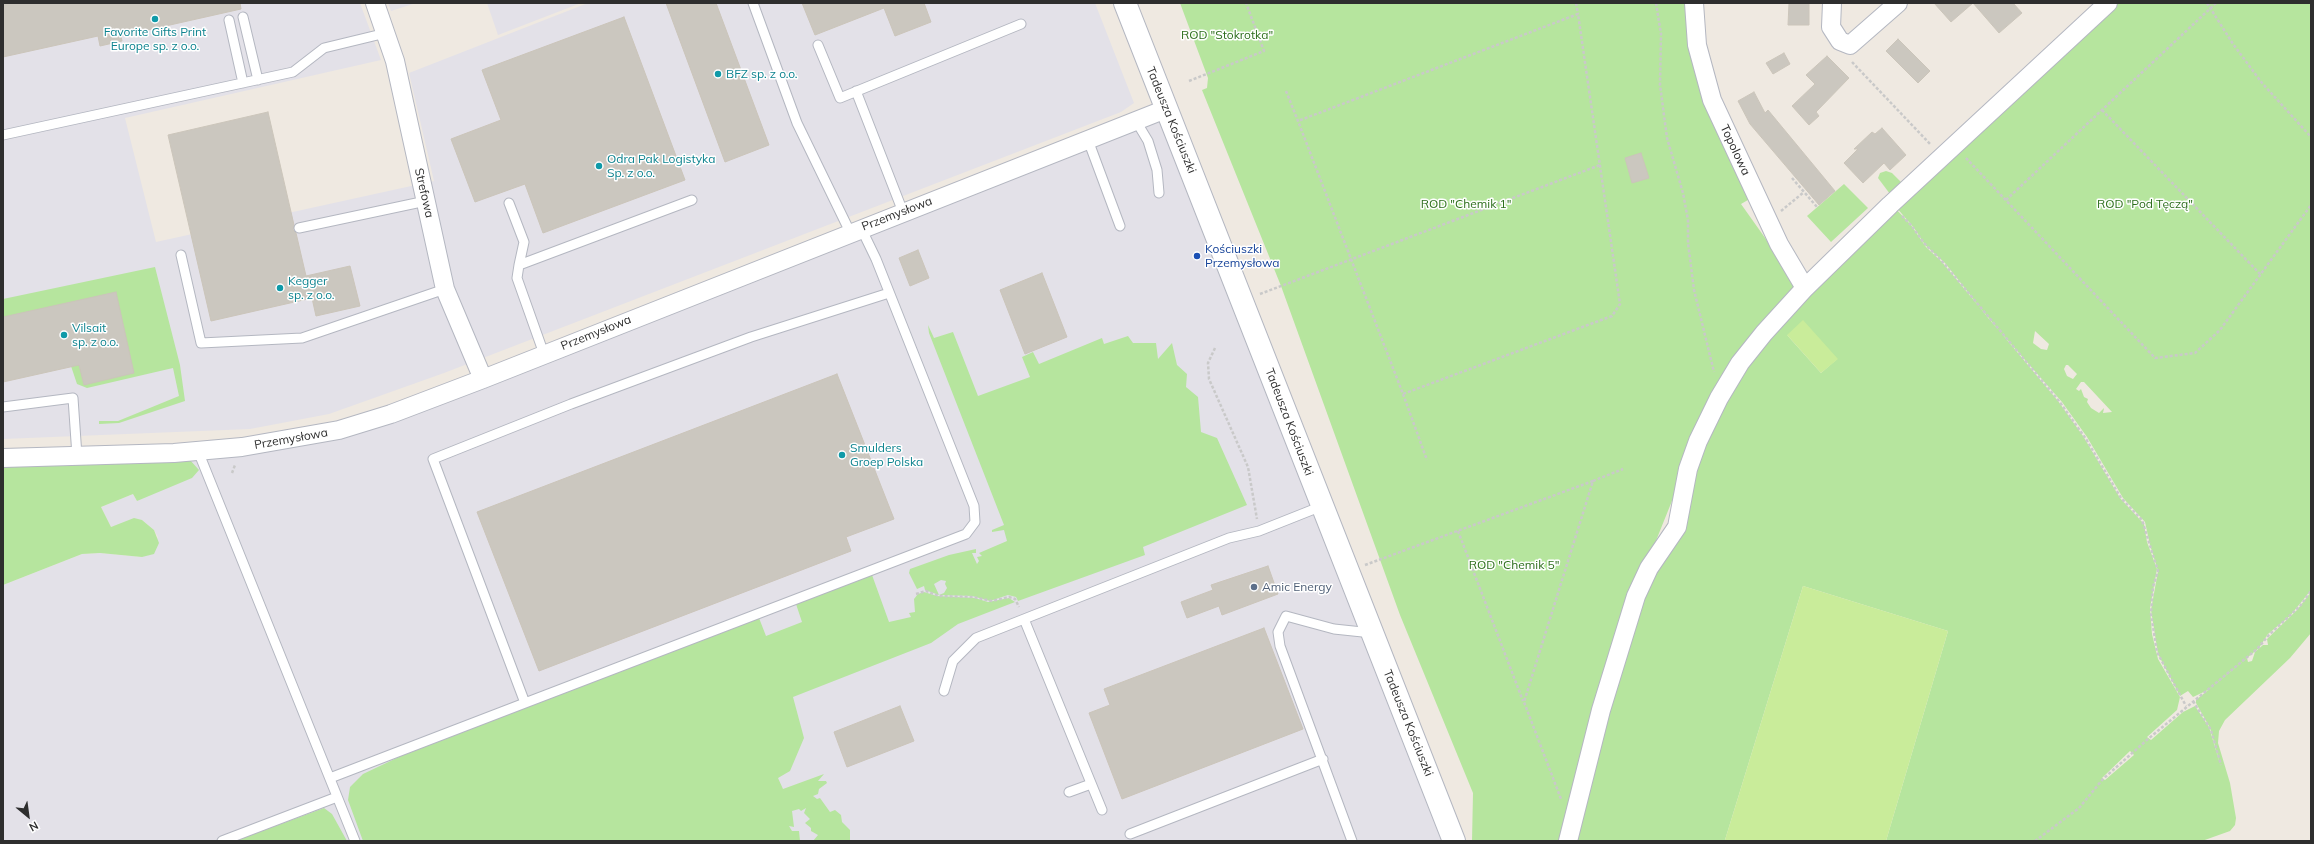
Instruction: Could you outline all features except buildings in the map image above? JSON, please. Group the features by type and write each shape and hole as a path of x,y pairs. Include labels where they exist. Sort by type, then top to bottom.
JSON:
{"main road":[{"name":"Tadeusza Kościuszki","path":"1125,3 1454,841"}],"street":[{"name":"Strefowa","path":"375,3 395,62 445,289 483,379"},
{"name":"Topolowa","path":"1694,3 1697,45 1712,100 1779,244 1805,288"},
{"path":"1832,3 1831,28 1844,44 1854,44 1898,3"},
{"path":"1568,841 1599,717 1631,611 1645,574 1677,527 1693,455 1719,398 1740,364 1764,332 1805,288 1892,203 2108,3"},
{"name":"Przemysłowa","path":"3,458 198,451 242,447 339,430 391,414 483,379 856,230 1166,109"}],"lane":[{"path":"330,778 966,534 975,522 974,506 889,293 797,124 753,3"},
{"path":"244,17 258,80"},
{"path":"229,20 243,84"},
{"path":"818,45 840,98 1021,24"},
{"path":"3,135 293,72 324,48 386,33"},
{"path":"856,91 903,212"},
{"path":"1136,121 1148,141 1157,170 1159,193"},
{"path":"1088,140 1120,226"},
{"path":"519,265 692,200"},
{"path":"299,228 426,201"},
{"path":"509,203 524,242 517,278 544,354"},
{"path":"181,255 201,343 302,338 445,289"},
{"path":"525,703 433,459 571,404 751,337 889,293"},
{"path":"3,407 73,398 77,456"},
{"path":"198,451 355,841"},
{"path":"944,691 953,661 976,638 1230,538 1259,531 1322,506"},
{"path":"1349,840 1323,759 1280,646 1278,632 1286,616 1334,628 1372,633"},
{"path":"1024,619 1102,810"},
{"path":"1130,834 1323,759"},
{"path":"1069,792 1091,784"},
{"path":"222,841 337,797"}],"path":[{"path":"1189,81 1264,51 1246,3"},
{"path":"1403,394 1612,316 1620,304 1576,3"},
{"path":"1656,3 1661,34 1660,85 1667,138 1683,193 1688,220 1688,243 1694,290 1706,335 1719,398"},
{"path":"2207,3 2233,44 2262,82 2311,137"},
{"path":"2006,200 2216,3"},
{"path":"1298,121 1578,14"},
{"path":"1852,62 1942,157 1960,151 2155,358 2195,353 2220,330 2311,206"},
{"path":"1286,91 1352,259 1427,460"},
{"path":"2102,110 2261,275"},
{"path":"1242,301 1600,165"},
{"path":"1792,178 1817,207"},
{"path":"1783,209 1804,192"},
{"path":"1892,203 1903,218 1911,225 1924,244 1941,260 2059,401 2086,439 2121,498 2142,520 2158,571 2153,587 2151,614 2157,652 2186,706"},
{"path":"1214,348 1208,362 1207,370 1252,478 1259,531"},
{"path":"1348,572 1623,469"},
{"path":"1524,702 1593,481"},
{"path":"1458,531 1562,802"},
{"path":"916,594 926,591 939,596 973,597 992,601 1009,596 1016,602 1024,619"},
{"path":"2034,841 2079,808 2103,779 2186,706 2257,649 2269,635 2300,606 2311,591"},
{"path":"2193,701 2208,725 2221,765"}],"shaded area":[{"path":"3,3 360,3 381,60 125,118 156,242 434,181 409,73 588,3 1095,3 1134,103 1121,112 444,373 329,414 250,429 3,439"},
{"path":"388,3 416,3 391,11"},
{"path":"487,3 581,3 498,35"},
{"path":"1166,109 1454,841 3,841 3,585 82,554 100,553 142,557 158,537 154,530 142,520 111,527 101,507 133,494 137,501 189,459 339,430"}],"green space":[{"path":"1180,3 1694,3 1697,45 1760,193 1741,204 1802,290 1764,333 1686,466 1641,578 1562,841 1472,841 1473,793 1400,615 1281,286 1202,90 1207,88 1208,78"},
{"name":"ROD \"Pod Tęczą\"","path":"2117,3 2311,3 2311,590 2290,616 2268,634 2259,648 2208,690 2193,697 2188,691 2180,696 2158,654 2151,610 2158,571 2145,522 2123,498 2087,437 2062,402 1989,319 1945,263 1925,245 1914,228 1896,207","holes":["2035,331 2049,344 2047,350 2041,349 2033,343","2066,365 2068,365 2077,374 2073,379 2067,376 2064,369","2081,382 2084,382 2112,412 2103,413 2104,408 2099,413 2091,408 2087,402 2088,399 2084,397 2081,389 2079,391 2076,389"]},
{"path":"1886,171 1892,173 1902,183 1890,194 1878,178 1880,173"},
{"path":"1844,184 1868,208 1831,242 1807,216"},
{"path":"1895,208 1911,225 1926,247 1942,262 2058,401 2083,436 2120,498 2144,524 2147,542 2157,569 2150,608 2152,634 2158,659 2180,697 2177,710 2147,737 2151,740 2183,712 2195,706 2209,727 2221,767 2210,728 2196,703 2196,700 2247,658 2248,662 2252,661 2255,652 2263,645 2268,645 2267,639 2297,610 2311,592 2311,633 2290,658 2225,720 2219,731 2218,743 2230,783 2236,818 2235,825 2230,831 2202,841 1886,841 1948,631 1803,586 1725,840 1728,841 1574,841 1613,680 1693,464 1751,353","holes":["1787,335 1837,359 1821,373","2130,751 2134,755 2105,780 2102,778"]},
{"path":"155,267 180,365 185,401 119,423 99,424 99,421 118,421 179,396 173,368 87,388 77,384 69,360 3,374 3,299"},
{"path":"1803,320 1838,359 1821,373 1787,335"},
{"path":"928,325 934,338 953,332 978,396 1030,377 1022,357 1033,352 1039,364 1102,338 1104,344 1128,336 1133,343 1156,343 1158,359 1172,343 1177,365 1187,374 1186,387 1198,397 1201,432 1217,438 1247,505 1143,547 1145,555 1018,601 1016,597 1008,595 990,601 972,596 939,595 925,590 924,586 917,589 909,573 910,569 949,555 976,549 976,553 972,553 977,564 979,561 977,557 982,556 979,553 1007,541 1004,530 992,532 992,530 1004,525 929,333","holes":["941,580 946,581 945,584 947,588 944,593 939,595 934,584"]},
{"path":"189,459 199,470 192,478 137,501 133,494 101,507 111,527 134,518 142,520 154,530 159,543 154,554 142,557 100,553 82,554 3,585 3,466"},
{"path":"872,575 889,622 911,617 909,613 915,612 914,599 918,594 924,592 937,596 975,598 988,602 1009,598 1015,602 958,624 931,643 793,697 804,738 790,771 778,778 783,789 824,774 818,781 826,781 827,783 819,789 818,794 813,796 817,799 820,798 830,812 835,810 841,815 842,822 850,830 850,841 813,841 818,835 811,831 811,828 805,823 810,819 804,813 806,808 801,811 799,809 792,811 794,827 789,826 792,831 799,831 800,841 363,841 348,800 350,787 363,774 401,756 759,618 766,636 802,622 796,604"},
{"path":"1803,586 1948,631 1886,841 1725,840"},
{"path":"324,808 332,814 347,841 235,841"}],"place":[{"name":"Favorite Gifts Print Europe sp. z o.o.","path":"155,19"},
{"name":"BFZ sp. z o.o.","path":"718,74"},
{"name":"Odra Pak Logistyka Sp. z o.o.","path":"599,166"},
{"name":"Kościuszki Przemysłowa","path":"1197,256"},
{"name":"Kegger sp. z o.o.","path":"280,288"},
{"name":"Vilsait sp. z o.o.","path":"64,335"},
{"name":"Smulders Groep Polska","path":"842,455"},
{"name":"Amic Energy","path":"1254,587"}],"park label":[{"name":"ROD \"Stokrotka\"","path":"1227,35"},
{"name":"ROD \"Chemik 1\"","path":"1466,204"},
{"name":"ROD \"Chemik 5\"","path":"1514,565"}]}
